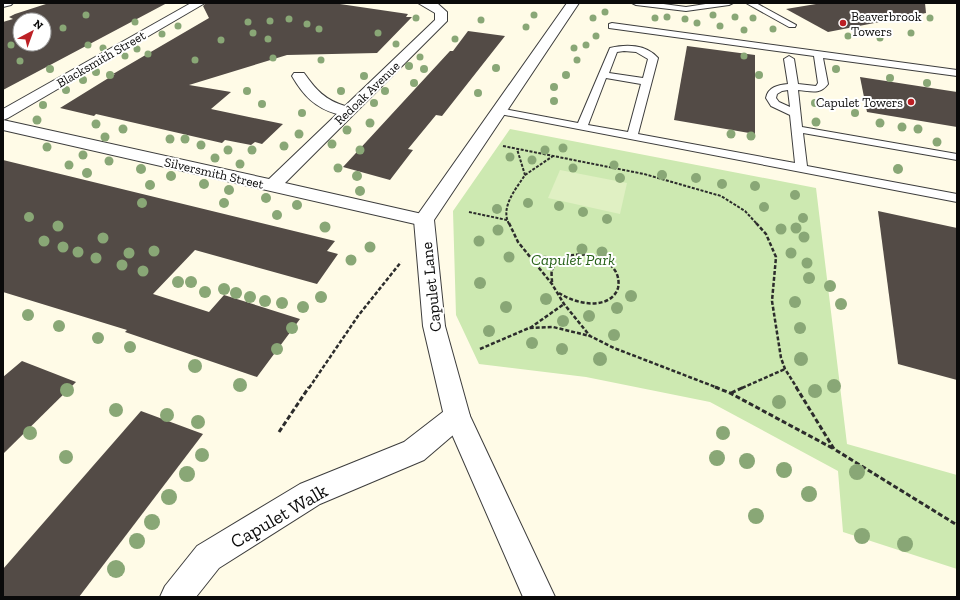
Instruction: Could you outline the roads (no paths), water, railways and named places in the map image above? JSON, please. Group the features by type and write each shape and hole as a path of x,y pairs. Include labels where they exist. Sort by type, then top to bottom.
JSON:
{"street":[{"path":"3,4 7,3"},
{"name":"Blacksmith Street","path":"3,115 199,3"},
{"name":"Redoak Avenue","path":"272,186 441,21 442,12 431,4 424,3"},
{"name":"Capulet Lane","path":"539,597 457,416 434,326 424,220 573,3"},
{"path":"299,76 307,91 327,107 348,112"},
{"name":"Silversmith Street","path":"3,125 424,220"},
{"name":"Capulet Walk","path":"176,597 208,557 310,494 414,451 457,416"}],"lane":[{"path":"636,3 686,9 729,3"},
{"path":"750,3 792,25"},
{"path":"612,26 957,73"},
{"path":"582,127 613,50 621,48 636,49 646,52 653,58 632,136"},
{"path":"796,114 775,104 771,98 772,93 780,88 792,87 818,89 823,84 818,54"},
{"path":"789,59 801,168"},
{"path":"603,75 647,82"},
{"path":"499,111 957,198"},
{"path":"797,129 957,157"}],"place":[{"name":"Beaverbrook Towers","path":"843,23"},
{"name":"Capulet Towers","path":"911,102"}],"park label":[{"name":"Capulet Park","path":"573,259"}]}
